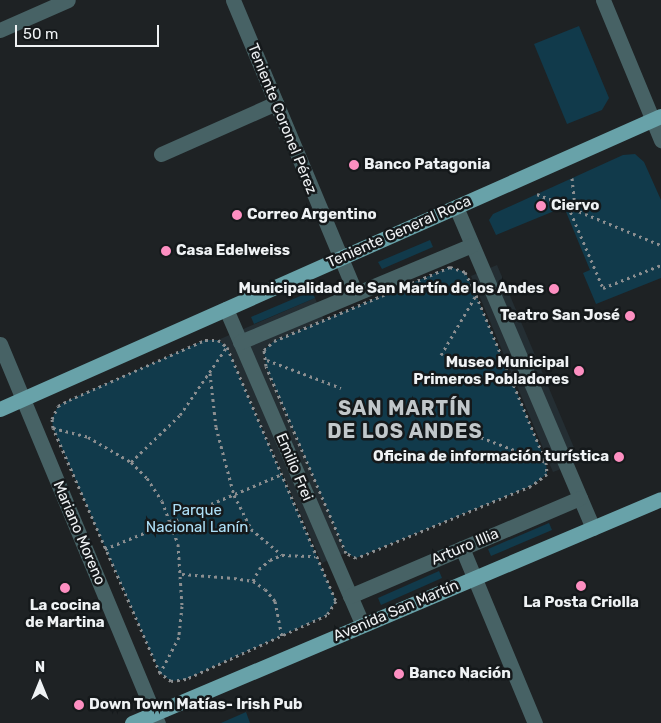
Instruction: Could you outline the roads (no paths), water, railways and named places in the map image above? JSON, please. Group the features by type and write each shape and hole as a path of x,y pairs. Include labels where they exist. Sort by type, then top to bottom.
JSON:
{"main road":[{"name":"Teniente General Roca","path":"0,409 657,118"},
{"name":"Avenida San Martín","path":"132,723 156,718 363,625 661,498"}],"street":[{"path":"0,30 68,0"},
{"name":"Teniente Coronel Pérez","path":"233,0 355,292"},
{"path":"602,0 657,118 661,140"},
{"path":"161,154 276,103"},
{"path":"456,207 593,528"},
{"path":"234,344 355,292 472,245"},
{"name":"Emilio Frei","path":"226,309 234,344 295,469 363,625"},
{"name":"Mariano Moreno","path":"0,344 156,718"},
{"name":"Arturo Illia","path":"350,596 580,498"},
{"path":"462,548 535,723"}],"place":[{"name":"Banco Patagonia","path":"354,165"},
{"name":"Ciervo","path":"541,206"},
{"name":"Correo Argentino","path":"237,215"},
{"name":"Casa Edelweiss","path":"166,251"},
{"name":"Municipalidad de San Martín de los Andes","path":"554,289"},
{"name":"Teatro San José","path":"630,316"},
{"name":"Museo Municipal Primeros Pobladores","path":"579,371"},
{"name":"Oficina de información turística","path":"619,457"},
{"name":"La Posta Criolla","path":"581,586"},
{"name":"La cocina de Martina","path":"65,588"},
{"name":"Banco Nación","path":"399,674"},
{"name":"Down Town Matías- Irish Pub","path":"79,705"}],"district":[{"name":"SAN MARTÍN DE LOS ANDES","path":"405,420"}],"park label":[{"name":"Parque Nacional Lanín","path":"197,518"}]}
